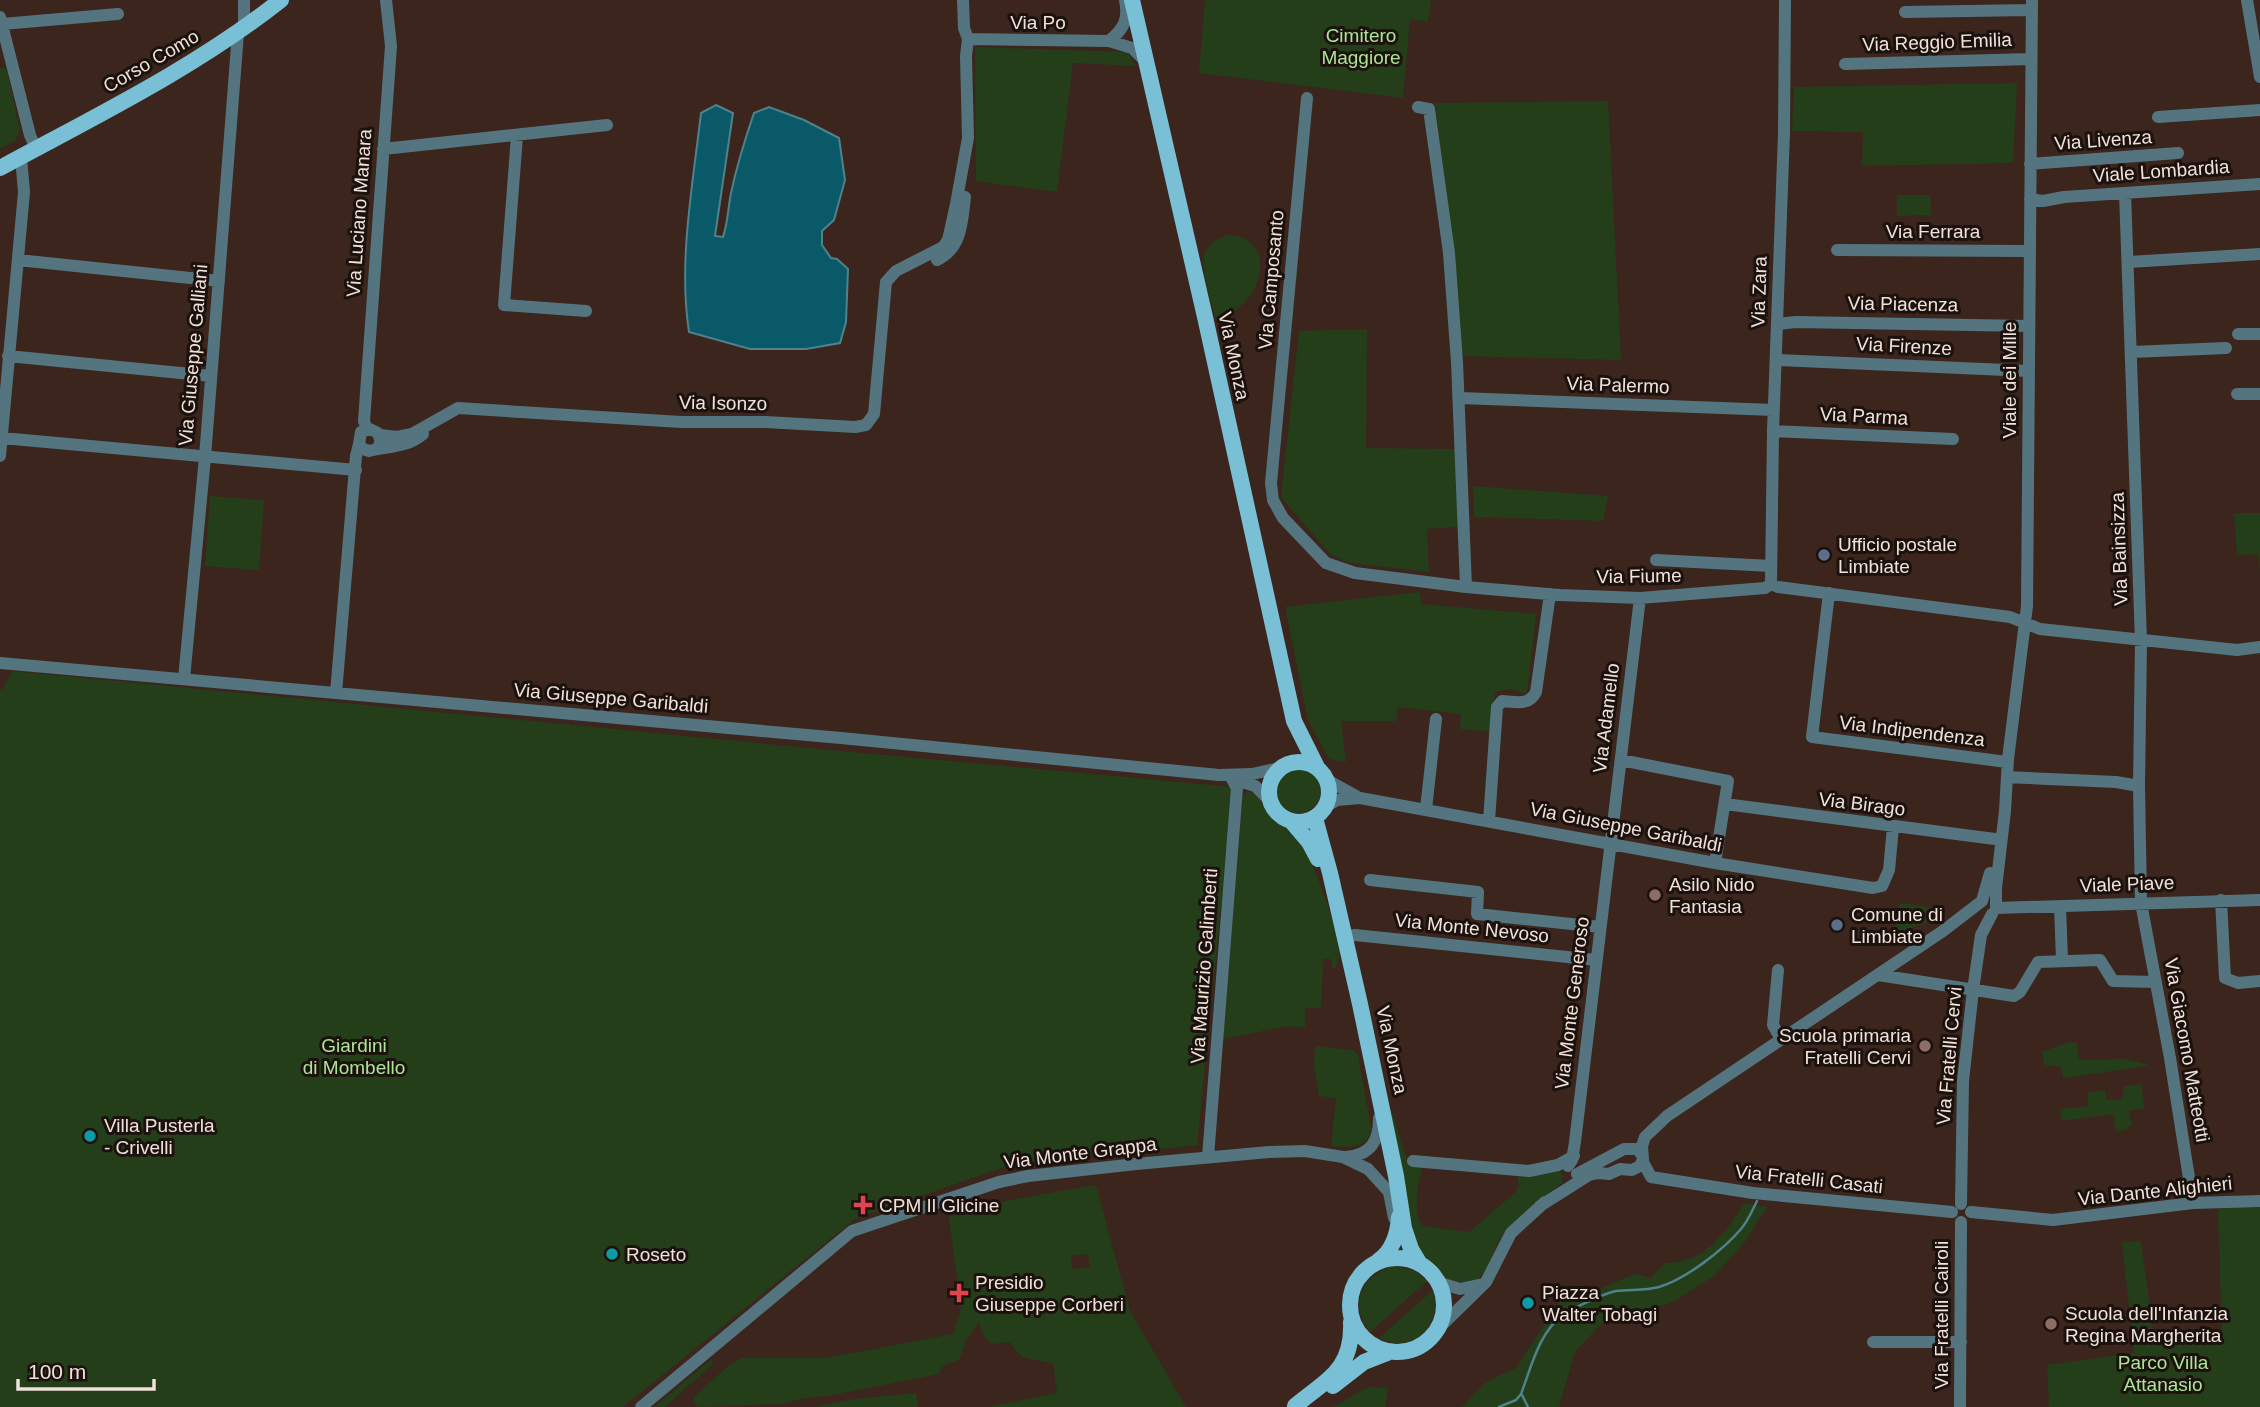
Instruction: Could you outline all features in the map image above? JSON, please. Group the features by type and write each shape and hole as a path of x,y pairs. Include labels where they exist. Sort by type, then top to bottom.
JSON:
{"main road":[{"name":"Corso Como","path":"0,168 185,67 241,31 281,0"},
{"name":"Via Monza","path":"1132,0 1294,721 1322,774"},
{"name":"Via Monza","path":"1283,765 1294,721"},
{"path":"1305,762 1322,774 1329,794 1320,813 1305,822 1292,822 1278,814 1269,800 1269,782 1283,765 1305,762"},
{"name":"Via Monza","path":"1320,813 1338,910 1378,1084 1407,1238 1420,1264"},
{"name":"Via Monza","path":"1292,822 1316,853 1338,910"},
{"name":"Via Monza","path":"1372,1265 1391,1249 1398,1228 1399,1200"},
{"path":"1396,1257 1420,1264 1437,1282 1442,1292 1444,1311 1436,1331 1415,1349 1373,1357 1323,1393 1294,1406 1334,1375 1342,1363 1352,1342 1351,1294 1362,1273 1372,1265 1396,1257"},
{"path":"1351,1316 1358,1333 1367,1343 1387,1353"}],"street":[{"name":"Via Giuseppe Galliani","path":"184,679 244,0"},
{"name":"Via Luciano Manara","path":"372,444 376,430 367,429 364,421 391,46 386,0"},
{"name":"Via Isonzo","path":"372,444 399,447 411,443 436,421 458,408 681,422 765,422 860,428 866,425 874,414 886,282 896,271 940,250 945,244 965,158 968,138 968,39 964,28 963,0"},
{"path":"1109,41 1124,27 1128,14 1125,0"},
{"name":"Via Zara","path":"1771,584 1773,431 1784,133 1785,0"},
{"path":"2251,2 2260,77"},
{"path":"1905,12 2031,5"},
{"name":"Viale dei Mille","path":"1990,908 1987,887 2008,761 2025,624 2031,5"},
{"path":"0,456 8,356 5,341 18,260 30,135 1,21 118,14"},
{"name":"Via Po","path":"968,39 1109,41 1132,48 1147,63"},
{"name":"Via Reggio Emilia","path":"1845,65 2031,59"},
{"name":"Via Camposanto","path":"1276,506 1270,483 1307,98"},
{"path":"1424,108 1448,253 1460,398 1466,587"},
{"path":"2158,117 2260,110"},
{"path":"383,149 607,125"},
{"path":"517,136 504,305 586,311"},
{"name":"Via Livenza","path":"2030,164 2178,153"},
{"name":"Viale Lombardia","path":"2030,199 2043,201 2064,197 2260,184"},
{"name":"Via Bainsizza","path":"2125,193 2133,352 2141,641 2141,903"},
{"name":"Via Ferrara","path":"1838,250 2029,251"},
{"path":"2129,262 2260,254"},
{"path":"18,260 219,281"},
{"name":"Via Piacenza","path":"1777,324 1808,322 2029,326"},
{"path":"2238,334 2260,334"},
{"path":"2133,352 2226,348"},
{"path":"8,356 211,376"},
{"name":"Via Firenze","path":"1776,360 2029,372"},
{"path":"2237,394 2260,394"},
{"name":"Via Palermo","path":"1460,398 1774,410"},
{"name":"Via Parma","path":"1773,431 1953,439"},
{"path":"2,438 356,468"},
{"path":"336,693 356,468 372,444"},
{"name":"Via Fiume","path":"1276,506 1283,518 1326,563 1355,573 1466,587 1640,598 1765,588 1771,584 2010,617 2040,629 2237,650 2260,647"},
{"path":"1656,560 1771,566"},
{"name":"Via Indipendenza","path":"1829,593 1812,737 2008,761"},
{"path":"1489,821 1497,706 1502,701 1528,702 1533,699 1550,594"},
{"name":"Via Adamello","path":"1610,844 1640,598"},
{"name":"Via Giuseppe Garibaldi","path":"0,663 841,738 1219,775 1252,774 1283,765"},
{"path":"1426,809 1436,719"},
{"path":"1620,760 1728,781 1716,863"},
{"name":"Viale dei Mille","path":"1990,908 1996,888 2008,761"},
{"name":"Via Giuseppe Garibaldi","path":"1322,774 1360,798"},
{"name":"Via Giuseppe Garibaldi","path":"1219,775 1255,786 1269,800"},
{"path":"2007,777 2116,782 2139,786"},
{"name":"Via Maurizio Galimberti","path":"1208,1157 1237,788 1232,779"},
{"name":"Via Giuseppe Garibaldi","path":"1320,813 1337,800 1360,798 1716,863 1873,888 1884,884 1893,827"},
{"name":"Via Birago","path":"1725,804 1995,839"},
{"name":"Via Monte Generoso","path":"1570,1164 1575,1142 1610,844"},
{"path":"1370,880 1478,892 1477,915 1600,927"},
{"path":"2221,900 2225,978 2238,983 2260,981"},
{"name":"Viale Piave","path":"1990,908 2260,900"},
{"name":"Via Giacomo Matteotti","path":"2141,903 2193,1203"},
{"path":"2060,906 2062,960"},
{"path":"1436,1331 1486,1282 1511,1233 1540,1206 1626,1148 1646,1126 1667,1116 1762,1054 1943,931 1990,908"},
{"name":"Via Fratelli Cervi","path":"1961,1209 1963,1081 1981,934 1990,908"},
{"name":"Via Monte Nevoso","path":"1344,936 1596,960"},
{"path":"1878,975 2018,995 2038,962 2100,960 2113,981 2156,982"},
{"path":"1778,970 1773,1025 1781,1039"},
{"path":"1762,1054 1789,1041 1832,1013 1846,996"},
{"path":"1342,1157 1365,1153 1377,1139 1378,1084"},
{"path":"1413,1161 1529,1171 1591,1161 1603,1165 1609,1174 1639,1162 1645,1137 1667,1116"},
{"name":"Via Fratelli Casati","path":"1626,1148 1637,1149 1641,1177 1752,1193 1961,1209 2053,1220"},
{"name":"Via Monte Grappa","path":"641,1407 852,1231 999,1182 1028,1175 1285,1151 1342,1157 1367,1169 1389,1192 1394,1208 1395,1236"},
{"path":"1570,1164 1603,1165"},
{"path":"1540,1206 1570,1164"},
{"name":"Via Dante Alighieri","path":"2053,1220 2193,1203 2260,1201"},
{"name":"Via Fratelli Cairoli","path":"1960,1407 1961,1222 1955,1220 1961,1209"},
{"path":"1437,1282 1460,1289 1476,1287 1486,1282"},
{"path":"1872,1342 1961,1342"}],"green space":[{"name":"Cimitero Maggiore","path":"1205,0 1431,0 1428,22 1410,19 1403,98 1199,73"},
{"path":"975,47 1127,52 1136,66 1073,63 1057,192 976,181"},
{"path":"0,68 6,68 20,130 16,140 0,149"},
{"path":"2017,83 2013,163 1862,166 1863,132 1792,131 1794,87"},
{"path":"1608,101 1621,360 1459,356 1450,221 1435,103"},
{"path":"1897,195 1930,195 1931,215 1897,216"},
{"path":"1226,235 1250,242 1260,260 1260,270 1252,293 1244,303 1216,320 1205,277 1204,260 1208,247"},
{"path":"1367,329 1366,448 1455,449 1458,527 1427,529 1429,572 1349,563 1330,554 1281,497 1299,331"},
{"path":"1473,486 1608,496 1603,521 1474,517"},
{"path":"210,496 264,500 259,570 205,566"},
{"path":"2234,513 2260,513 2260,571 2258,554 2237,555"},
{"path":"1419,592 1422,604 1536,614 1527,694 1510,689 1495,692 1492,732 1460,729 1461,714 1398,707 1396,721 1341,721 1346,762 1329,759 1308,720 1285,607"},
{"name":"Giardini di Mombello","path":"12,671 1233,787 1197,1145 1010,1165 855,1219 623,1407 0,1407 0,689 3,689"},
{"path":"1298,767 1314,774 1321,790 1314,806 1298,813 1282,806 1275,790 1282,774"},
{"path":"1248,791 1259,799 1273,819 1296,836 1304,849 1318,878 1330,914 1339,956 1336,968 1333,968 1331,959 1323,959 1321,1008 1305,1008 1305,1028 1288,1026 1223,1039 1243,796"},
{"path":"1902,903 1942,909 1944,913 1941,917 1897,933 1895,929 1899,905"},
{"path":"2069,1042 2077,1043 2079,1060 2125,1059 2147,1066 2063,1078 2061,1066 2044,1065 2042,1052"},
{"path":"1315,1046 1353,1050 1358,1055 1371,1128 1362,1143 1331,1146 1336,1098 1319,1096 1314,1064"},
{"path":"2141,1084 2145,1108 2129,1111 2132,1126 2128,1127 2129,1129 2116,1132 2113,1114 2062,1121 2060,1109 2088,1106 2087,1093 2105,1090 2107,1100 2123,1099 2123,1087"},
{"path":"1386,1102 1394,1117 1409,1164 1422,1168 1417,1207 1423,1226 1469,1232 1516,1192 1519,1185 1517,1177 1560,1171 1563,1182 1507,1228 1488,1267 1479,1278 1466,1283 1448,1279 1414,1245 1393,1122"},
{"path":"1096,1185 1130,1311 1186,1407 988,1407 1057,1393 1053,1364 1022,1357 1009,1342 992,1344 984,1337 979,1322 967,1339 959,1360 944,1366 939,1374 781,1404 697,1407 693,1398 728,1366 742,1358 826,1358 953,1334 961,1309 949,1217 1009,1200","holes":["1088,1254 1090,1267 1072,1269 1071,1256"]},
{"path":"1745,1203 1767,1207 1745,1242 1714,1276 1673,1302 1601,1324 1575,1352 1559,1407 1462,1407 1486,1382 1516,1368 1566,1292 1574,1299 1583,1288 1600,1289 1634,1274 1651,1278 1665,1263 1692,1258 1703,1252 1721,1235"},
{"name":"Parco Villa Attanasio","path":"2260,1205 2260,1407 2049,1407 2047,1365 2134,1353 2122,1242 2141,1241 2154,1339 2222,1341 2218,1209"},
{"path":"1396,1266 1415,1271 1427,1281 1370,1332 1360,1311 1362,1291 1375,1275"},
{"path":"1433,1290 1434,1315 1423,1334 1404,1343 1379,1338"},
{"path":"712,1359 713,1364 665,1407 654,1407"},
{"path":"1368,1387 1388,1388 1385,1407 1333,1407"},
{"path":"916,1393 918,1407 815,1407 854,1399"}],"water":[{"path":"716,105 733,113 715,236 723,237 736,172 754,113 769,107 804,120 839,138 845,180 834,220 822,231 822,245 831,258 837,259 848,269 846,322 840,343 806,349 750,349 689,332 685,278 691,195 701,113"}],"waterway":[{"path":"1499,1407 1516,1400 1521,1394 1542,1341 1563,1315 1611,1292 1653,1288 1681,1278 1733,1237 1746,1223 1757,1201"},
{"path":"1522,1395 1528,1407"}],"place":[{"name":"Ufficio postale Limbiate","path":"1824,555"},
{"name":"Asilo Nido Fantasia","path":"1655,895"},
{"name":"Comune di Limbiate","path":"1837,925"},
{"name":"Scuola primaria Fratelli Cervi","path":"1925,1046"},
{"name":"Villa Pusterla - Crivelli","path":"90,1136"},
{"name":"CPM Il Glicine","path":"863,1205"},
{"name":"Roseto","path":"612,1254"},
{"name":"Presidio Giuseppe Corberi","path":"959,1293"},
{"name":"Piazza Walter Tobagi","path":"1528,1303"},
{"name":"Scuola dell'Infanzia Regina Margherita","path":"2051,1324"}]}
